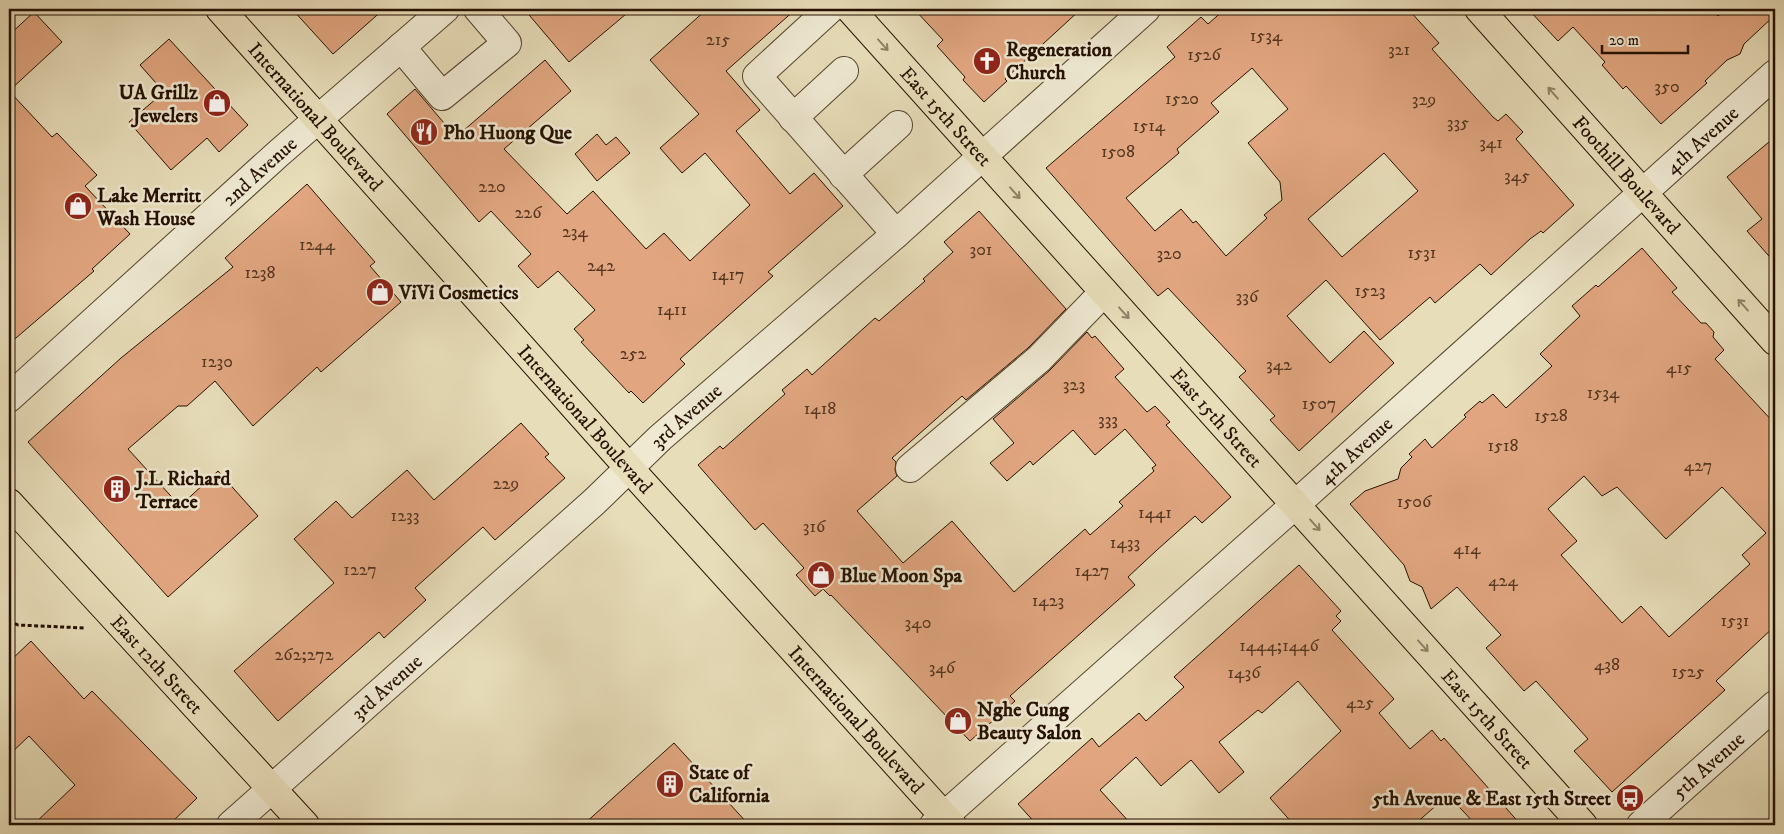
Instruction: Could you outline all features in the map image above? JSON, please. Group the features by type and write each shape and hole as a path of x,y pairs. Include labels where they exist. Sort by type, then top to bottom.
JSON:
{"main road":[{"name":"International Boulevard","path":"220,9 943,822"},
{"name":"East 15th Street","path":"850,9 1583,825"},
{"name":"Foothill Boulevard","path":"1479,9 1775,341"},
{"name":"East 12th Street","path":"9,503 305,825"}],"street":[{"name":"2nd Avenue","path":"9,398 317,119 445,9"},
{"path":"401,47 442,96 506,43 478,9"},
{"path":"830,9 757,76 896,234"},
{"name":"3rd Avenue","path":"231,825 580,514 660,438 896,234 1146,9"},
{"path":"793,118 844,70"},
{"name":"4th Avenue","path":"943,822 1775,74"},
{"path":"843,175 898,125"},
{"path":"910,468 1040,359 1104,292"},
{"name":"5th Avenue","path":"1641,825 1775,704"}],"path":[{"path":"9,621 18,625 124,629"}],"building":[{"path":"292,9 384,9 333,54"},
{"path":"524,9 632,9 569,62"},
{"path":"707,9 796,9 726,71 760,110 736,131 790,194 814,173 843,206 768,272 773,276 680,359 685,364 643,403 631,391 629,393 581,342 584,340 574,329 595,310 558,271 538,288 518,266 531,254 491,211 479,222 387,114 415,89 456,137 545,60 571,91 504,149 567,214 593,191 646,249 664,233 690,261 750,205 705,153 682,173 660,148 699,114 650,60"},
{"name":"Regeneration Church","path":"914,9 1081,9 1005,79 1007,81 984,102 963,80 965,77 937,46 943,40"},
{"path":"1225,9 1408,9 1439,43 1432,49 1493,117 1498,121 1506,114 1523,132 1516,139 1574,205 1543,233 1541,231 1530,239 1491,275 1480,264 1435,303 1430,297 1380,340 1326,280 1287,316 1330,363 1364,331 1394,363 1299,451 1270,420 1275,416 1239,377 1246,371 1168,288 1158,296 1046,168 1175,57 1167,47 1201,17 1208,24","holes":["1252,68 1288,109 1248,143 1280,182 1282,200 1264,215 1267,218 1226,256 1196,221 1193,223 1181,209 1155,231 1126,198 1179,153 1177,149 1219,112 1211,103","1384,153 1418,191 1342,257 1308,219"]},
{"path":"1528,9 1713,9 1718,16 1726,9 1775,9 1775,15 1744,44 1740,54 1727,60 1705,81 1707,83 1661,124 1626,86 1623,89 1602,65 1605,62 1573,27 1558,41"},
{"path":"34,12 62,42 9,91 9,35"},
{"path":"169,39 248,125 219,152 207,138 171,170 129,122 164,92 140,65"},
{"path":"9,91 52,137 57,133 97,175 85,186 130,234 92,269 94,271 9,344"},
{"path":"597,134 606,145 616,137 630,153 597,181 575,154"},
{"path":"1775,137 1775,263 1747,231 1762,219 1727,177"},
{"path":"307,184 375,262 370,266 401,302 321,372 317,367 253,426 215,381 187,406 178,406 128,449 180,506 218,471 258,516 168,597 28,442 121,358 233,267 225,258"},
{"path":"979,211 1066,309 1028,348 966,400 962,396 892,458 896,462 895,470 897,476 857,511 903,563 952,521 1014,592 1085,529 1090,535 1123,506 1119,502 1154,471 1152,468 1156,465 1125,429 1095,455 1073,430 1033,465 1030,461 1007,481 990,463 1014,443 993,419 1049,371 1087,332 1092,338 1095,336 1124,369 1115,377 1147,412 1155,406 1170,422 1166,425 1231,497 1202,523 1195,516 1128,577 1135,585 1010,696 1015,701 970,741 831,595 823,589 815,596 796,575 804,568 763,523 755,530 698,465 720,446 723,449 785,394 782,390 807,369 812,375 875,318 879,321 925,281 923,279 953,252 944,242"},
{"path":"1642,248 1677,288 1672,292 1701,323 1706,323 1714,332 1713,337 1724,350 1715,359 1775,424 1775,626 1716,681 1725,690 1612,792 1574,751 1588,739 1536,681 1524,691 1486,648 1501,635 1457,587 1431,609 1422,587 1410,581 1404,565 1350,504 1365,491 1398,479 1401,468 1412,457 1409,454 1425,439 1432,448 1466,417 1464,415 1480,401 1482,403 1493,394 1506,408 1552,366 1540,354 1580,316 1572,306 1596,285 1598,287","holes":["1584,476 1602,496 1617,487 1666,539 1722,487 1766,533 1742,555 1750,564 1669,637 1641,606 1622,623 1561,555 1577,541 1548,509"]},
{"path":"521,423 549,454 545,457 565,478 495,540 483,527 415,588 426,600 384,638 379,632 278,721 234,671 334,583 294,539 336,501 352,518 407,470 434,500"},
{"path":"1299,565 1341,611 1336,616 1341,621 1332,630 1394,699 1379,713 1410,749 1432,730 1441,741 1444,738 1521,825 1476,825 1448,795 1414,825 1294,825 1270,798 1341,731 1298,681 1262,713 1258,710 1219,742 1244,772 1219,793 1191,760 1161,786 1136,757 1100,790 1132,825 1037,825 1018,804 1092,738 1099,747 1139,713 1146,721 1184,687 1174,677"},
{"path":"31,641 84,699 92,691 197,798 169,825 33,825 75,785 29,736 9,755 9,662"},
{"name":"State of California","path":"674,743 749,825 583,825"}],"place":[{"name":"Regeneration Church","path":"987,61"},
{"name":"UA Grillz Jewelers","path":"217,103"},
{"name":"Pho Huong Que","path":"424,132"},
{"name":"Lake Merritt Wash House","path":"78,206"},
{"name":"ViVi Cosmetics","path":"380,292"},
{"name":"J.L Richard Terrace","path":"117,489"},
{"name":"Blue Moon Spa","path":"821,575"},
{"name":"Nghe Cung Beauty Salon","path":"958,721"},
{"name":"State of California","path":"670,784"},
{"name":"5th Avenue & East 15th Street","path":"1630,798"}]}
